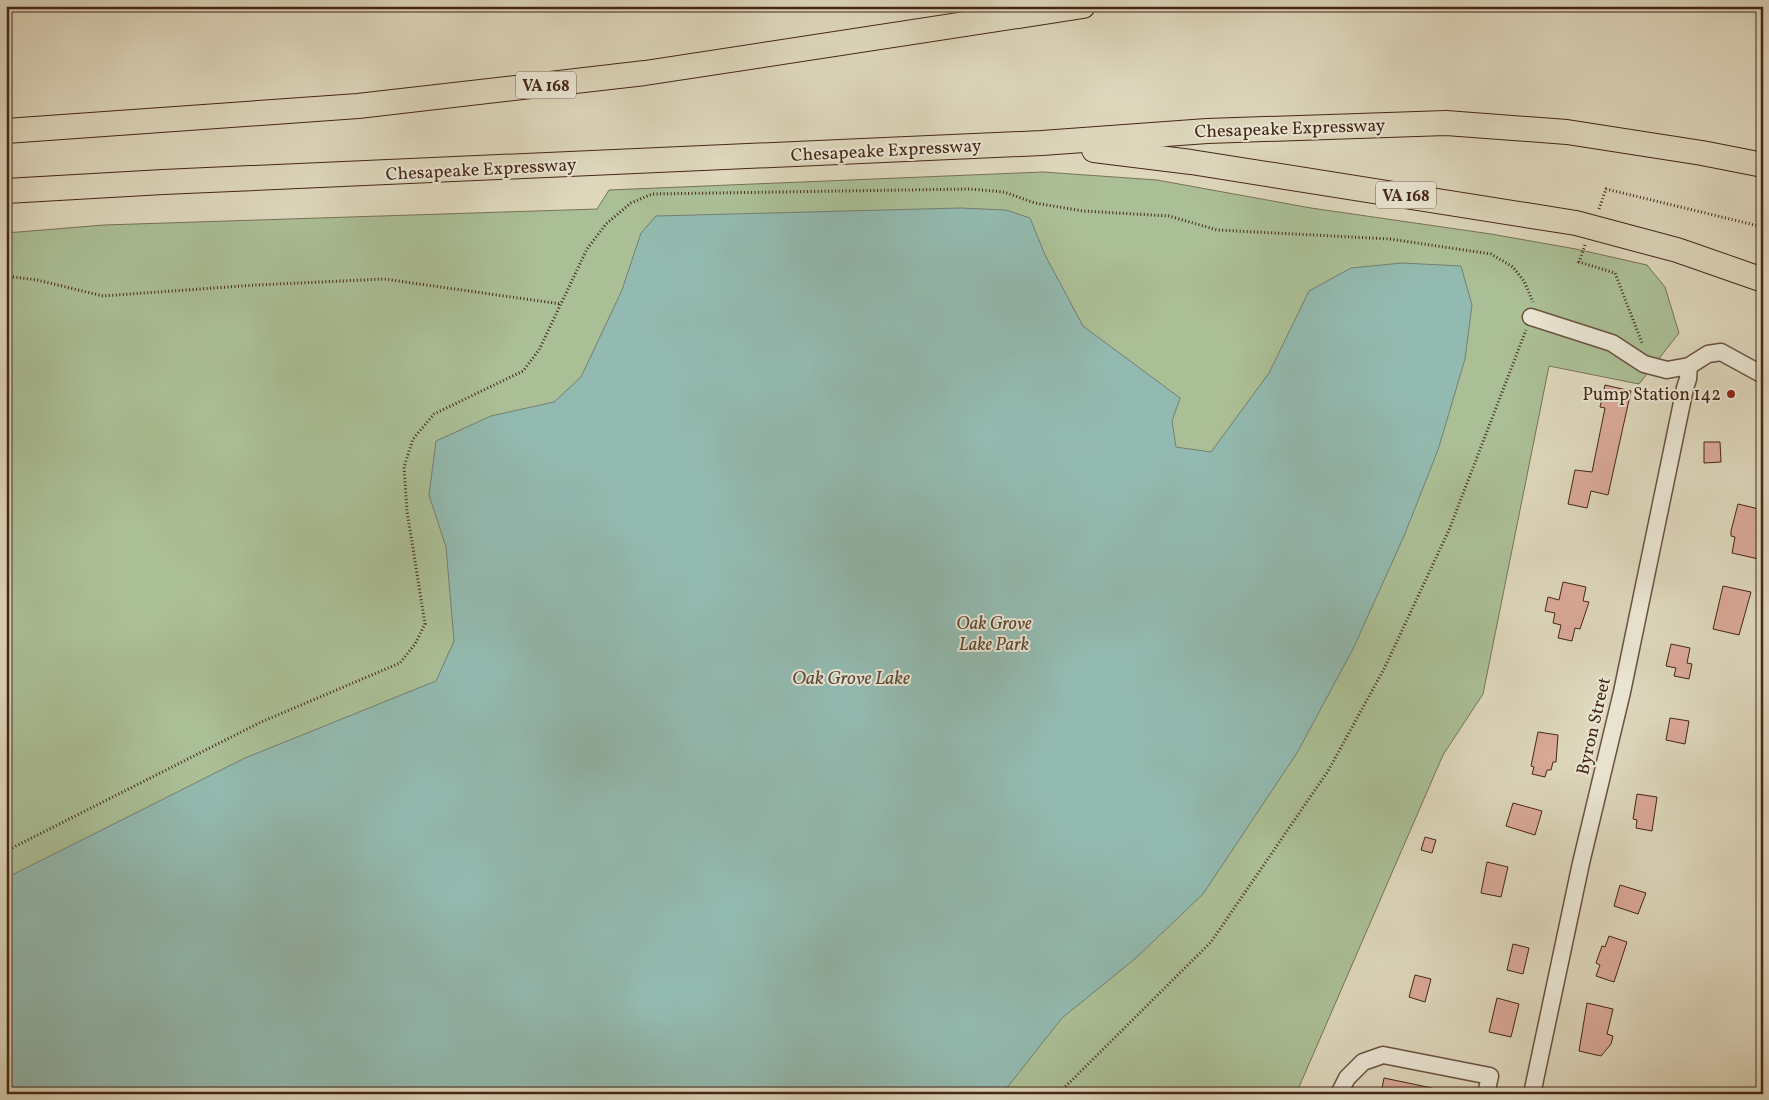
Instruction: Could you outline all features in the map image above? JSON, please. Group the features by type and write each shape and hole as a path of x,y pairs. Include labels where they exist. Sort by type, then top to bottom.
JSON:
{"highway":[{"name":"VA 168","path":"6,131 358,106 646,74 1083,6"},
{"name":"Chesapeake Expressway","path":"6,192 163,182 1042,143 1207,131 1446,123 1567,132 1702,153 1763,165"},
{"name":"VA 168","path":"1042,143 1201,163 1576,222 1677,250 1763,280"}],"street":[{"path":"1532,317 1612,343 1644,364 1667,370 1689,366 1708,354 1721,352 1763,375"},
{"name":"Byron Street","path":"1532,1094 1581,863 1622,692 1688,379 1689,366"},
{"path":"1339,1094 1347,1078 1363,1062 1383,1055 1490,1076 1486,1094"}],"path":[{"path":"6,851 260,722 400,663 415,644 425,624 407,511 404,467 413,439 434,414 523,371 539,350 587,249 606,224 632,203 652,194 970,189 1004,192 1035,203 1083,211 1169,216 1217,230 1390,239 1491,254 1513,266 1524,281 1533,301 1532,317 1472,466 1449,530 1384,669 1328,771 1211,942 1058,1094"},
{"path":"1599,209 1606,189 1763,227"},
{"path":"1586,242 1579,262 1614,273 1645,352"},
{"path":"6,276 37,280 103,296 257,285 384,280 561,304"}],"green space":[{"name":"Oak Grove Lake","path":"1043,172 1157,180 1311,208 1491,234 1576,249 1647,265 1665,287 1679,333 1639,384 1549,366 1483,694 1443,755 1296,1094 6,1094 6,233 104,225 597,209 609,190"}],"water":[{"name":"Oak Grove Lake","path":"960,208 1006,210 1030,218 1045,255 1083,326 1180,398 1172,421 1176,447 1211,452 1269,373 1309,291 1351,268 1402,263 1461,266 1472,305 1465,359 1438,450 1404,536 1353,649 1297,753 1203,894 1136,958 1062,1018 1002,1094 6,1094 6,878 245,758 436,681 454,641 446,547 429,495 436,441 491,416 554,402 581,377 622,290 641,233 656,216"}],"building":[{"path":"1605,385 1631,391 1608,495 1591,491 1587,508 1568,504 1575,470 1592,472 1605,408 1600,407"},
{"path":"1704,442 1720,442 1721,462 1704,463"},
{"path":"1738,504 1763,510 1763,560 1732,553 1735,537 1731,536 1731,531"},
{"path":"1563,582 1586,587 1583,601 1589,602 1580,629 1575,628 1572,641 1558,638 1561,625 1553,623 1555,613 1545,611 1548,597 1559,600"},
{"path":"1723,586 1751,592 1739,635 1713,629"},
{"path":"1671,644 1690,648 1687,663 1692,664 1689,679 1674,676 1676,668 1666,666"},
{"path":"1670,718 1689,721 1685,744 1666,740"},
{"path":"1538,732 1558,735 1556,762 1553,762 1551,770 1547,770 1545,777 1532,774 1534,767 1531,766"},
{"path":"1637,794 1657,797 1652,831 1636,828 1637,820 1633,819"},
{"path":"1513,803 1542,811 1535,835 1506,826"},
{"path":"1425,837 1436,840 1432,853 1421,850"},
{"path":"1487,862 1508,867 1501,897 1481,893"},
{"path":"1620,885 1646,893 1638,914 1614,906"},
{"path":"1609,936 1627,942 1614,982 1596,976 1600,965 1596,963 1602,946 1605,947"},
{"path":"1513,944 1529,948 1523,974 1507,970"},
{"path":"1415,975 1431,979 1425,1002 1409,997"},
{"path":"1497,998 1519,1004 1511,1037 1489,1032"},
{"path":"1587,1003 1613,1009 1607,1034 1613,1036 1611,1044 1601,1056 1579,1051"},
{"path":"1384,1078 1432,1088 1431,1094 1381,1094"}],"place":[{"name":"Pump Station 142","path":"1731,394"}],"park label":[{"name":"Oak Grove Lake Park","path":"994,633"}]}
